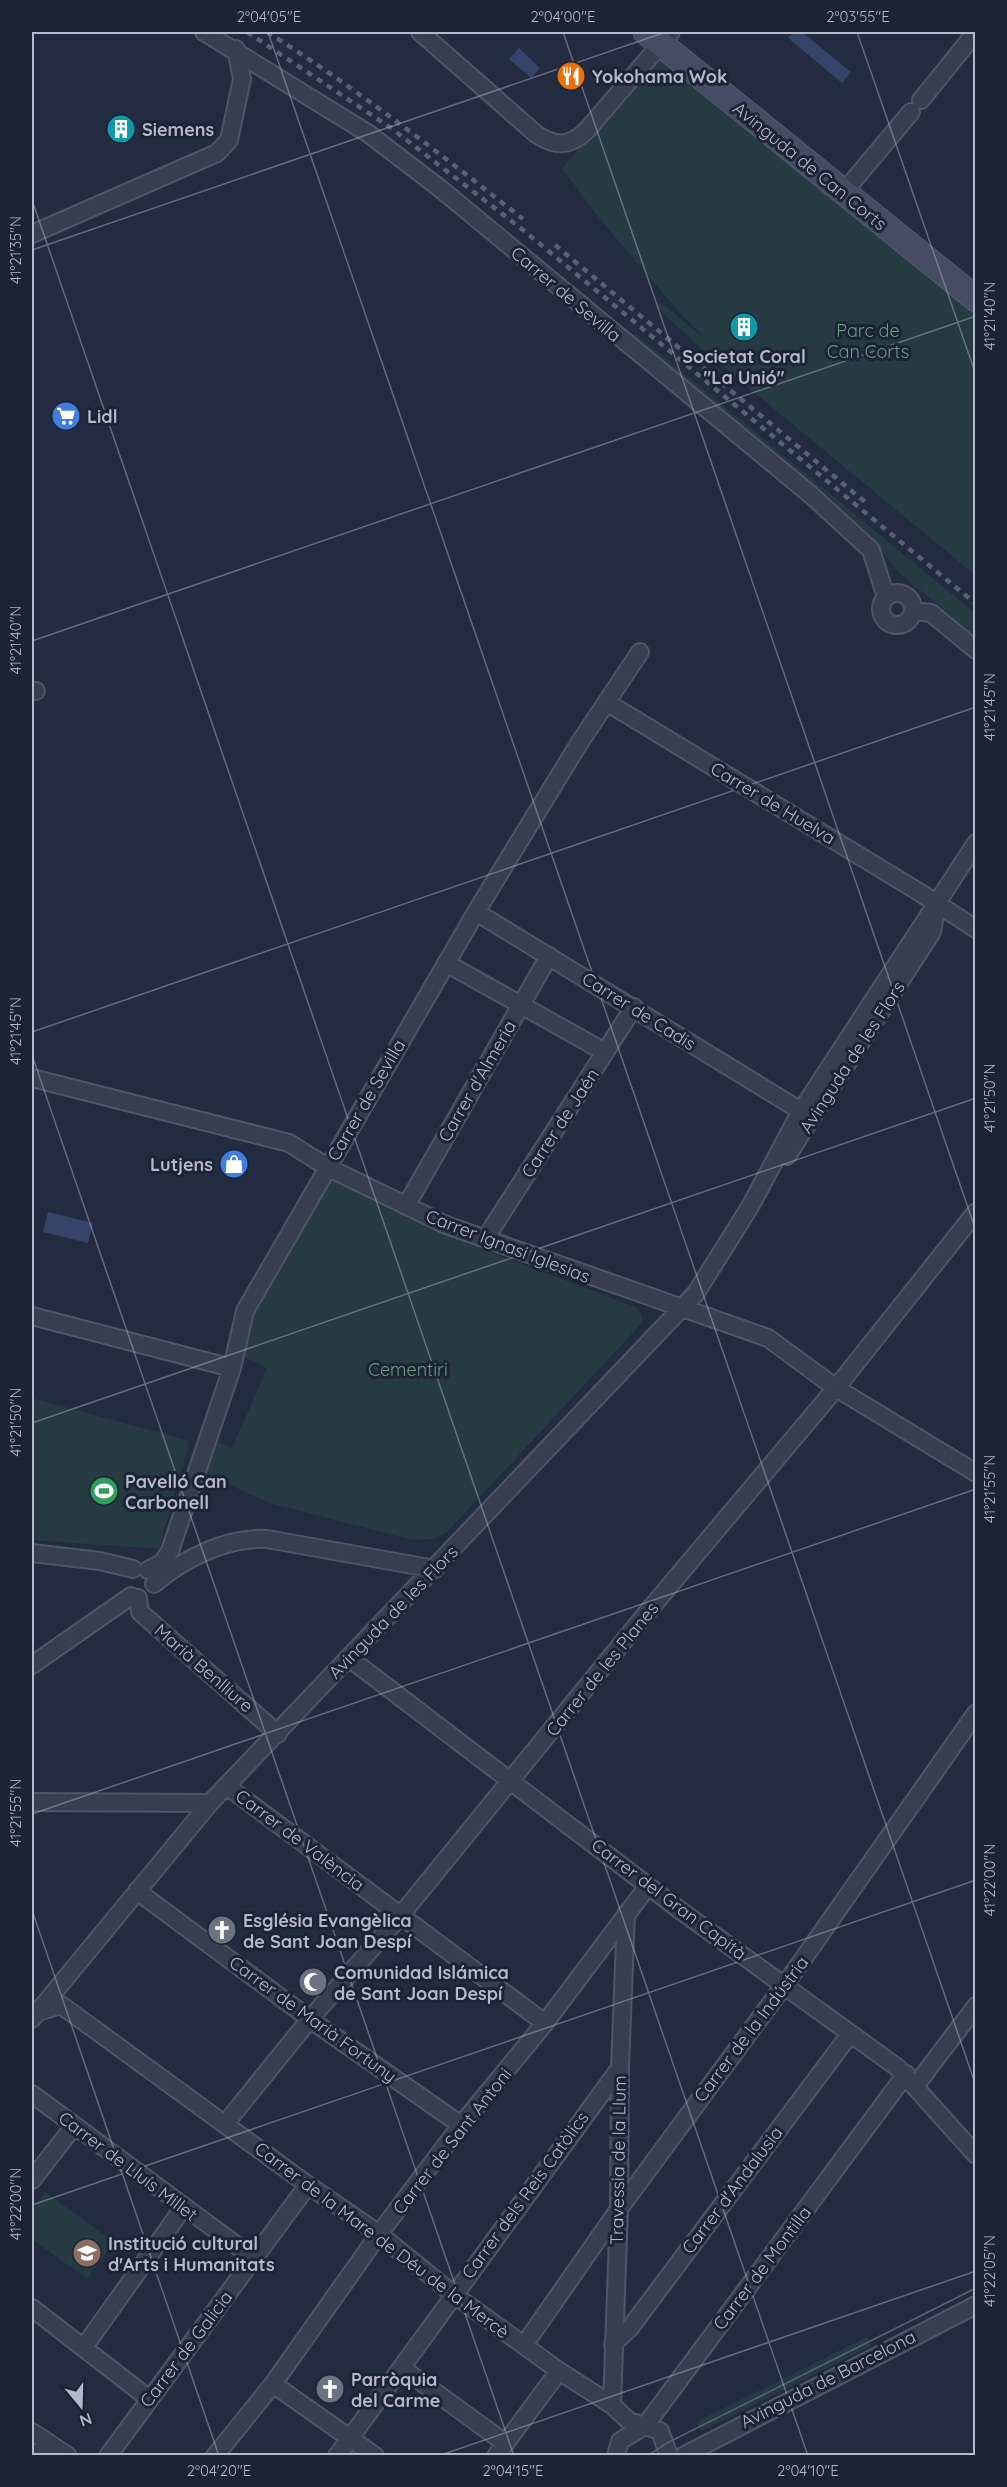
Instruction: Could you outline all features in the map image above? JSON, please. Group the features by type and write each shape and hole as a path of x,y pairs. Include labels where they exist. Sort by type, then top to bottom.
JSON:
{"street":[{"name":"Carrer de Sevilla","path":"204,32 236,49 369,134 442,190 811,495 871,550 886,597"},
{"path":"420,32 536,134 544,140 560,144 578,138 659,36"},
{"path":"843,193 975,32"},
{"name":"Avinguda de Can Corts","path":"659,36 843,193 975,299"},
{"path":"32,234 217,153 229,140 240,87 242,70 236,49"},
{"path":"240,87 254,79 278,76"},
{"path":"899,592 910,598 914,611 906,623 894,625 886,620 882,610 886,597 899,592"},
{"path":"914,611 931,613 975,650"},
{"name":"Carrer de Sevilla","path":"145,1574 162,1563 170,1551 232,1368 245,1311 476,912 580,742 640,652"},
{"name":"Carrer de Huelva","path":"608,703 937,903 975,929"},
{"name":"Avinguda de les Flors","path":"34,2015 210,1803 228,1787 696,1293 751,1204 801,1112 975,843"},
{"name":"Avinguda de les Flors","path":"751,1204 802,1136 932,932 937,903"},
{"name":"Carrer de Cadis","path":"476,912 634,1007 801,1112"},
{"name":"Carrer d'Almeria","path":"405,1206 549,956"},
{"path":"446,963 605,1052"},
{"name":"Carrer de Jaén","path":"485,1239 634,1007"},
{"name":"Carrer Ignasi Iglesias","path":"32,1078 289,1143 327,1167 446,1225 680,1310 768,1338 836,1388 975,1473"},
{"name":"Carrer de les Planes","path":"225,2124 310,2019 401,1915 645,1615 836,1388 975,1212"},
{"path":"32,1316 232,1368"},
{"path":"134,1597 125,1590 124,1582 184,1564 219,1546 255,1538 435,1569"},
{"path":"32,1553 100,1561 145,1574"},
{"path":"32,1665 134,1597 146,1596 145,1574"},
{"name":"Marià Benlliure","path":"134,1597 140,1612 278,1734"},
{"name":"Carrer del Gran Capità","path":"349,1658 512,1780 648,1886 785,1984 911,2080 975,2155"},
{"name":"Carrer de la Indústria","path":"524,2345 619,2209 785,1984 975,1713"},
{"name":"Carrer de València","path":"228,1787 544,2023"},
{"path":"32,1802 210,1803"},
{"name":"Carrer de Sant Antoni","path":"215,2456 273,2384 379,2234 461,2125 544,2023 648,1886"},
{"name":"Carrer de Marià Fortuny","path":"137,1891 310,2019 461,2125"},
{"name":"Travessia de la Llum","path":"612,2405 626,1914"},
{"name":"Carrer de la Mare de Déu de la Mercè","path":"34,2015 61,2006 379,2234 453,2294 559,2371 612,2405 629,2421 660,2431 672,2455"},
{"name":"Carrer de Montilla","path":"616,2456 620,2441 645,2426 911,2080 975,2006"},
{"name":"Carrer d'Andalusia","path":"614,2344 630,2328 850,2034"},
{"name":"Carrer dels Reis Catòlics","path":"337,2456 620,2068"},
{"name":"Carrer de Lluís Millet","path":"32,2094 183,2208 255,2259"},
{"path":"32,2180 74,2126"},
{"name":"Carrer de Galicia","path":"108,2456 148,2398 255,2259 308,2185"},
{"path":"84,2347 183,2208"},
{"name":"Avinguda de Barcelona","path":"672,2455 975,2305"},
{"path":"32,2308 148,2398"},
{"path":"402,2368 500,2449 559,2371"},
{"path":"273,2384 375,2456"},
{"path":"32,2432 68,2456"},
{"path":"34,2456 48,2443"}],"green space":[{"name":"Parc de Can Corts","path":"664,56 975,289 975,575 710,356 656,307 660,302 708,341 679,312 599,218 562,168"},
{"path":"636,334 975,613 975,636 897,571 876,544 629,339"},
{"name":"Cementiri","path":"330,1179 436,1231 638,1308 642,1315 642,1323 447,1532 435,1539 412,1540 270,1503 199,1471 215,1441 232,1448 267,1368 240,1355 256,1301"},
{"name":"Pavelló Can Carbonell","path":"32,1398 190,1441 159,1549 32,1540"},
{"path":"45,2192 114,2242 87,2279 32,2239 32,2210"},
{"path":"867,2337 871,2346 701,2431 696,2422"}],"water":[{"path":"794,32 802,32 851,72 842,83 788,38"},
{"path":"519,48 540,68 531,78 509,59"},
{"path":"48,1212 93,1223 88,1243 43,1232"}],"tram line":[{"path":"647,2456 667,2443 976,2288"}],"railway":[{"path":"247,32 391,128 523,230 976,604"},
{"path":"267,32 365,98 523,219"},
{"path":"555,245 865,502"}],"place":[{"name":"Yokohama Wok","path":"571,76"},
{"name":"Siemens","path":"121,129"},
{"name":"Societat Coral \"La Unió\"","path":"744,327"},
{"name":"Lidl","path":"66,416"},
{"name":"Lutjens","path":"234,1164"},
{"name":"Pavelló Can Carbonell","path":"104,1491"},
{"name":"Església Evangèlica de Sant Joan Despí","path":"222,1930"},
{"name":"Comunidad Islámica de Sant Joan Despí","path":"313,1982"},
{"name":"Institució cultural d'Arts i Humanitats","path":"87,2253"},
{"name":"Parròquia del Carme","path":"330,2389"}]}
